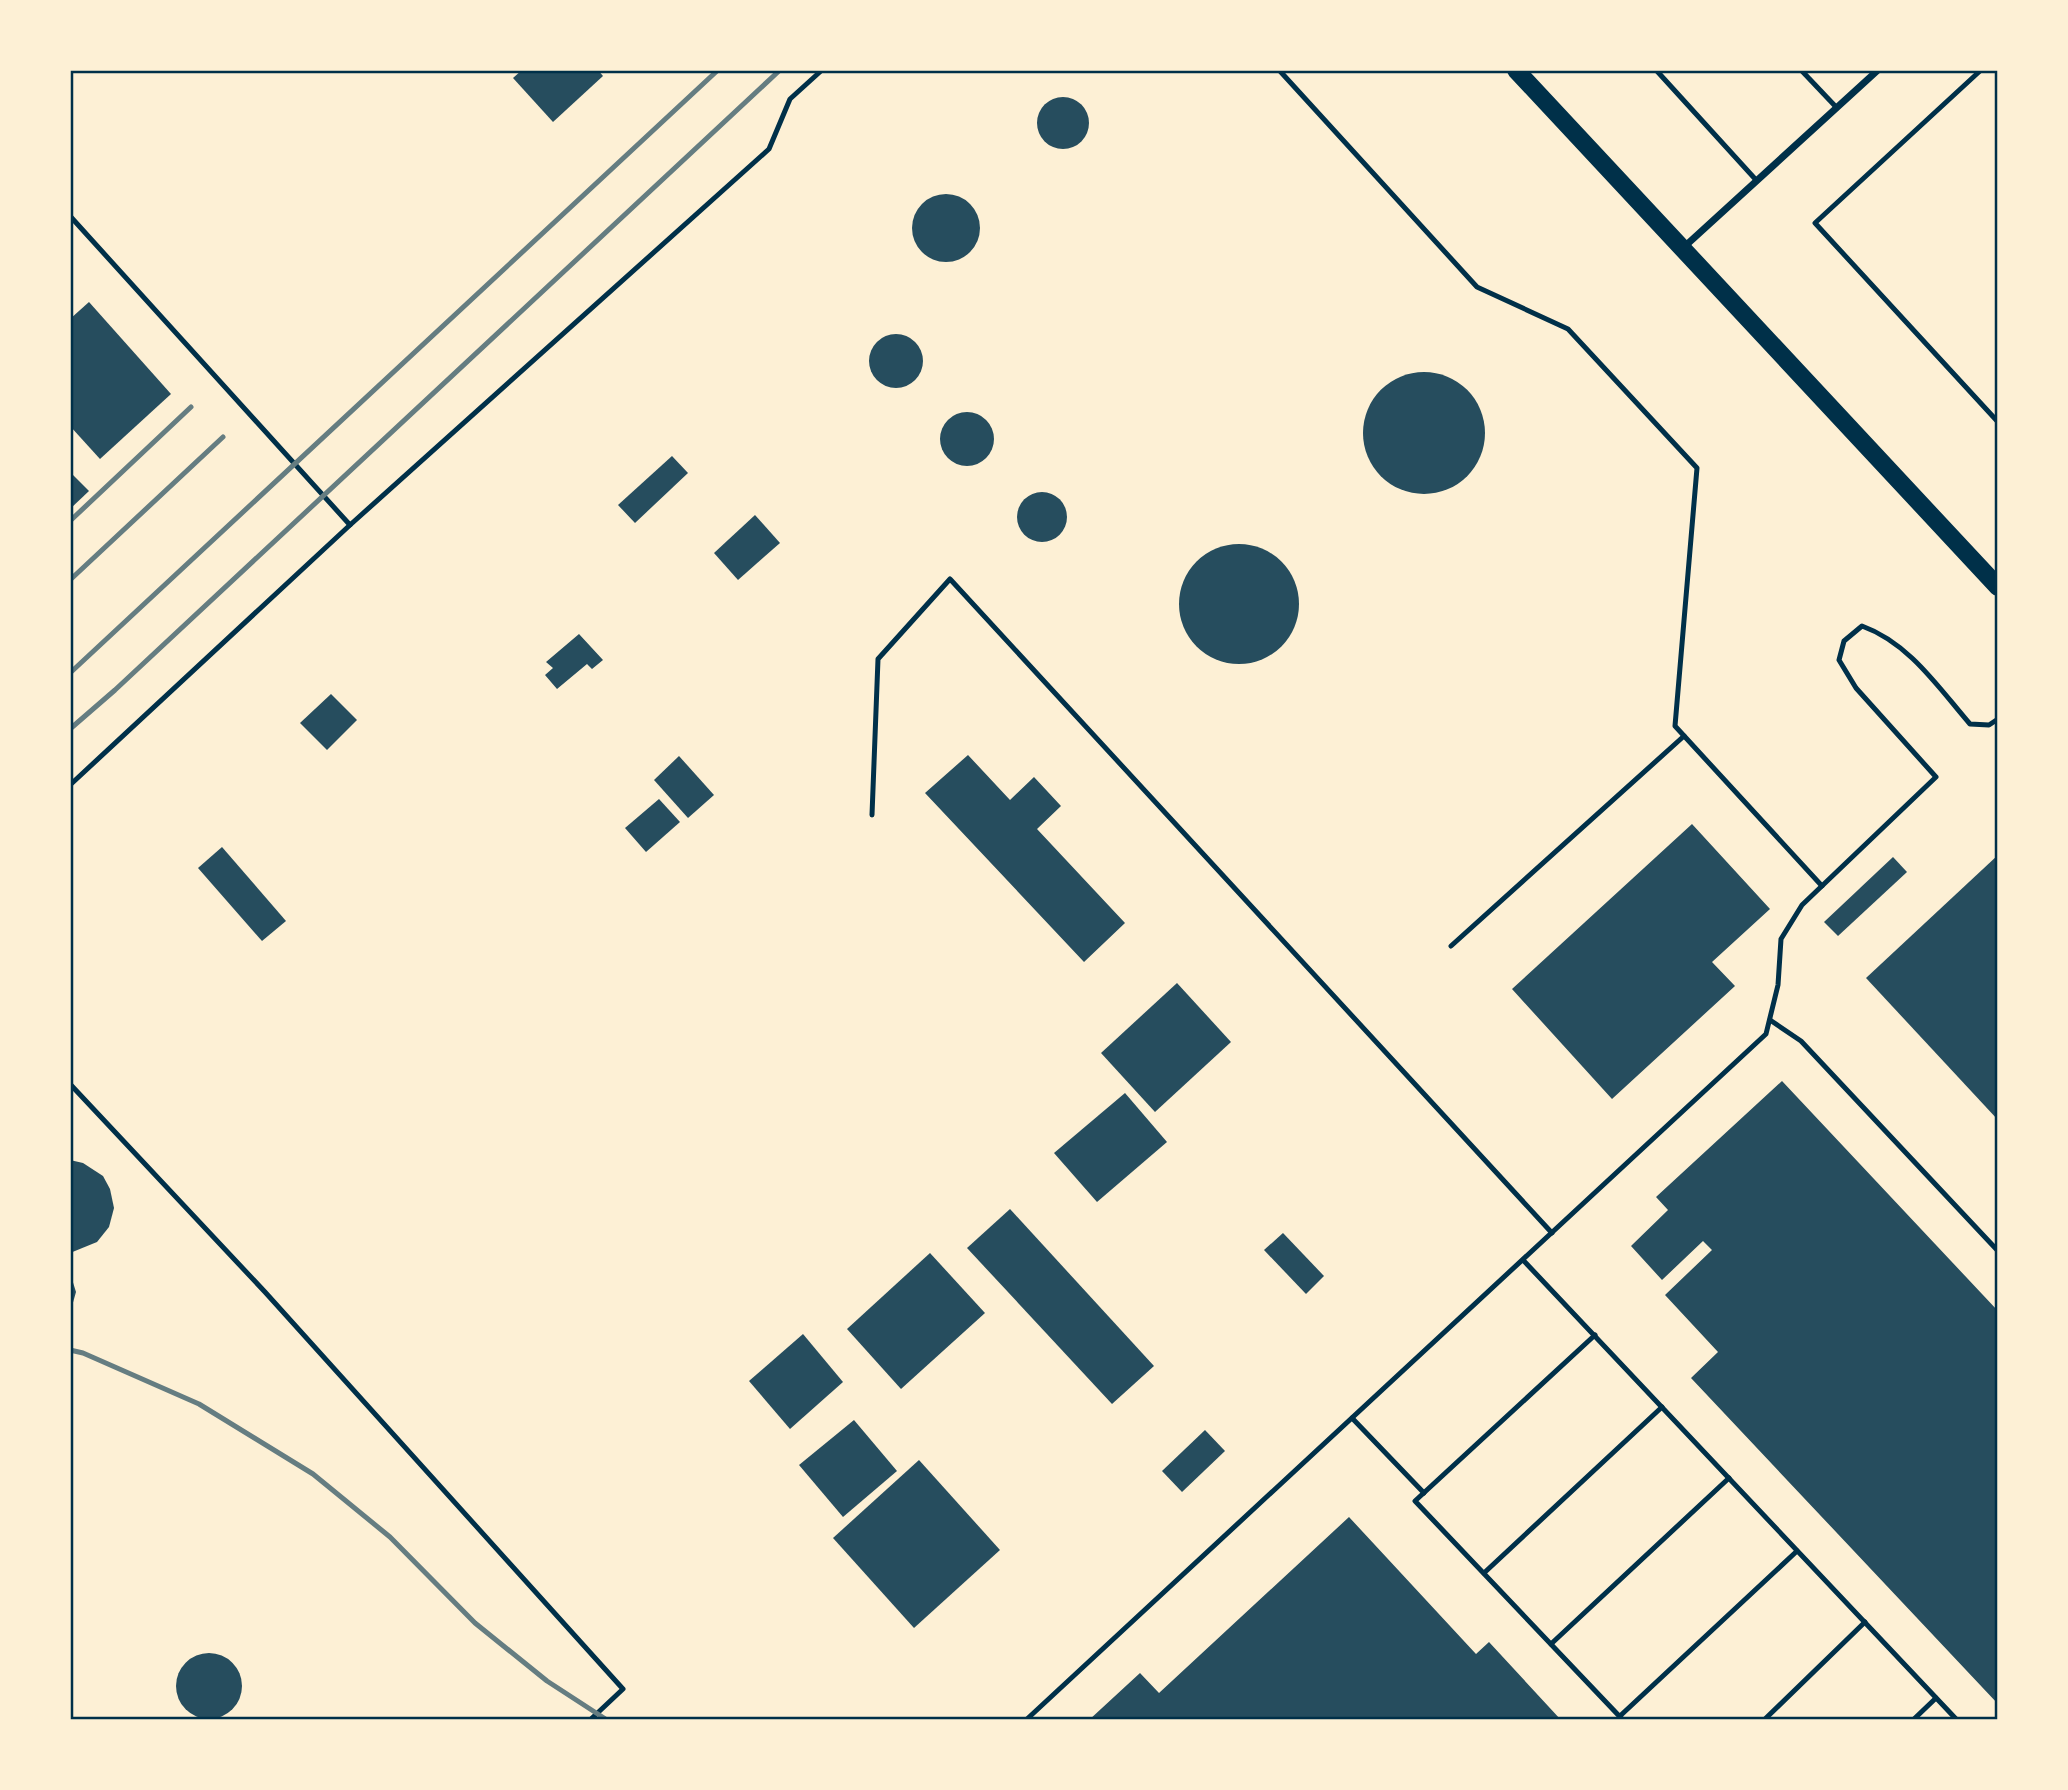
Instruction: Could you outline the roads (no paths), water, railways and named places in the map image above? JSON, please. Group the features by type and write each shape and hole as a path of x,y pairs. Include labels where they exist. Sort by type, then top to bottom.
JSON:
{"main road":[{"path":"1516,70 1998,587"}],"street":[{"path":"1683,249 1878,70"}],"lane":[{"path":"70,785 350,525 769,149 790,99 822,70"},
{"path":"1279,70 1477,288 1569,329 1697,468 1675,726 1822,886"},
{"path":"1656,70 1757,181"},
{"path":"1801,70 1837,108"},
{"path":"1981,70 1815,223 1998,422"},
{"path":"70,216 350,525"},
{"path":"872,815 878,659 950,579 1552,1233"},
{"path":"1026,1720 1766,1034 1778,985 1781,939 1802,905 1936,777 1856,688 1839,660 1844,641 1862,626 1885,634 1911,657 1970,724 1989,725 1998,719"},
{"path":"1451,946 1684,737"},
{"path":"1770,1020 1801,1041 1998,1251"},
{"path":"70,1084 265,1292 624,1689 590,1720"},
{"path":"1523,1260 1957,1720"},
{"path":"1595,1335 1415,1501 1621,1718 1797,1551"},
{"path":"1483,1573 1662,1407"},
{"path":"1352,1418 1424,1493"},
{"path":"1551,1644 1729,1478"},
{"path":"1764,1720 1865,1622"},
{"path":"1913,1720 1936,1698"}],"railway":[{"path":"70,673 718,70"},
{"path":"70,729 780,70"},
{"path":"70,521 191,407"},
{"path":"70,580 223,437"},
{"path":"70,1350 83,1353 199,1404 313,1474 390,1537 475,1623 547,1681 607,1720"}]}
